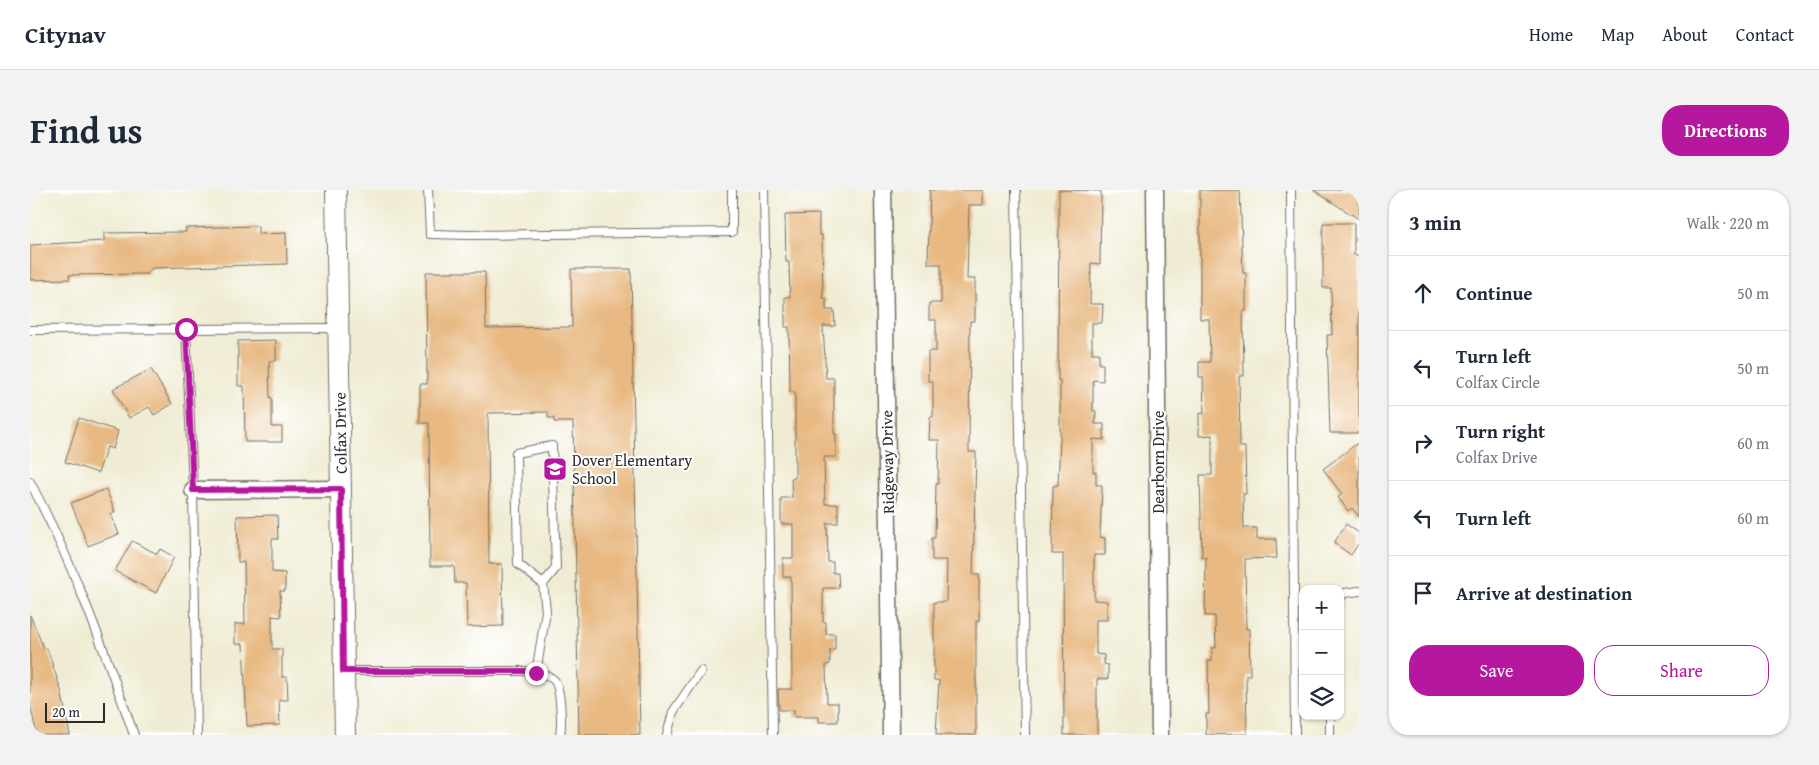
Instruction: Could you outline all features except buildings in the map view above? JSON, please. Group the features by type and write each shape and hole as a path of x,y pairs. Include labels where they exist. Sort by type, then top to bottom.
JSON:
{"street":[{"name":"Colfax Drive","path":"336,190 344,735"},
{"name":"Ridgeway Drive","path":"883,190 891,735"},
{"name":"Dearborn Drive","path":"1155,190 1160,735"},
{"path":"193,490 341,489"}],"lane":[{"path":"428,190 430,234 468,235 732,232 732,190"},
{"path":"764,190 772,735"},
{"path":"1016,190 1025,735"},
{"path":"1291,190 1294,735"},
{"path":"30,330 338,328"},
{"path":"186,329 193,490 197,735"},
{"path":"536,673 546,612 543,584 556,568 552,446 516,453 518,564 543,584"},
{"path":"30,482 47,514 98,630 134,735"},
{"path":"1344,594 1359,591"},
{"path":"343,671 527,671 536,673 554,680 559,690 560,735"},
{"path":"668,735 673,712 701,672"},
{"path":"1330,720 1330,735"}],"place":[{"name":"Dover Elementary School","path":"555,469"}],"route":[{"path":"186,329 193,490 341,489 343,671 527,671 536,673"}]}
